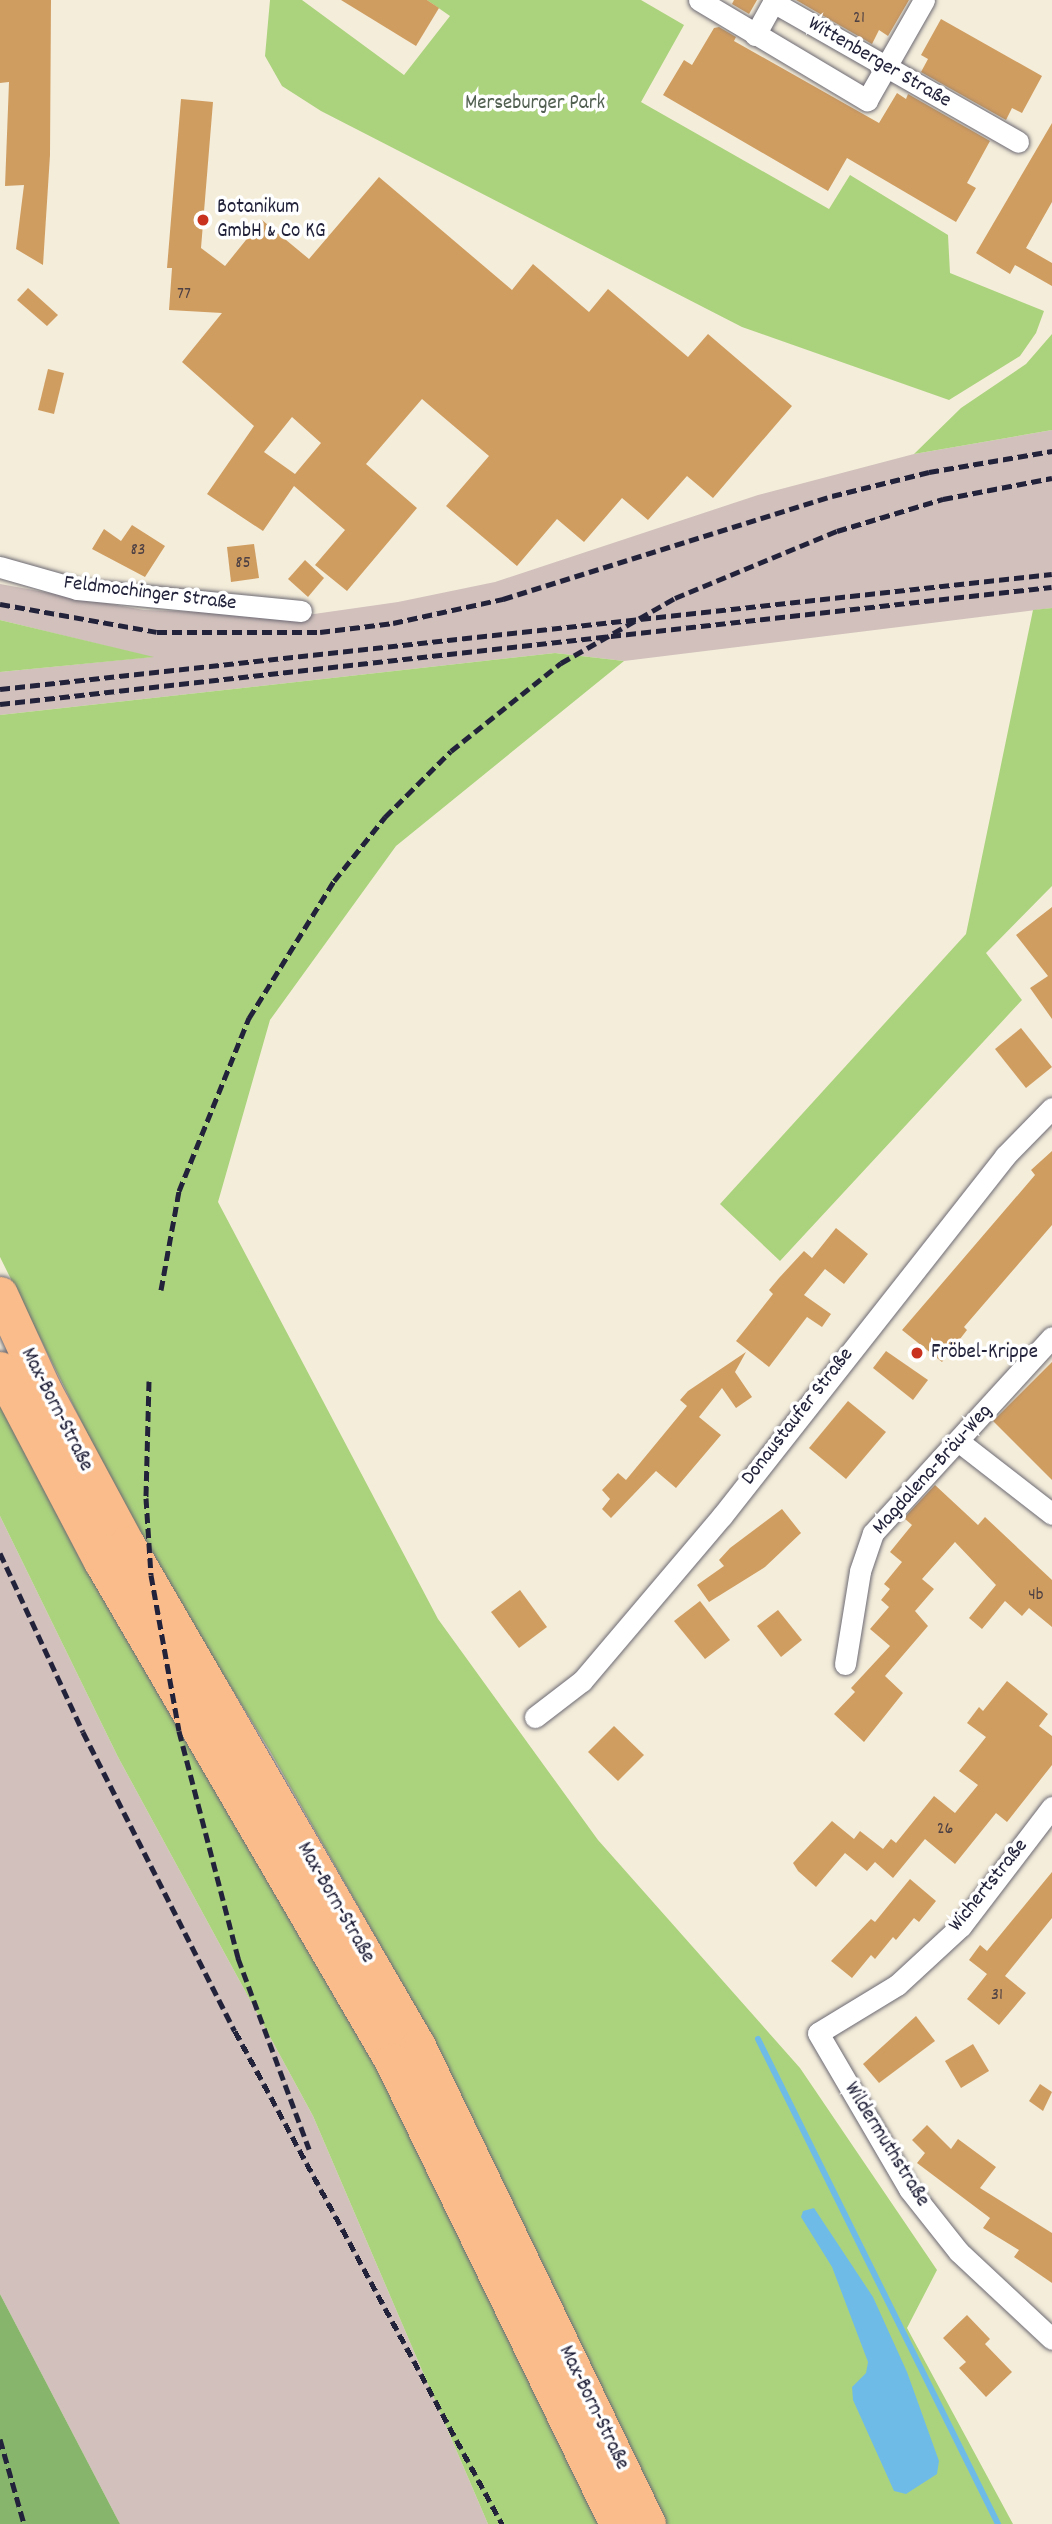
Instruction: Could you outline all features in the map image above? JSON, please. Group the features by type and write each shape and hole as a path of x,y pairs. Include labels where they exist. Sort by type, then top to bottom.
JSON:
{"main road":[{"name":"Max-Born-Straße","path":"0,1294 44,1390 127,1544 418,2046 648,2524"},
{"name":"Max-Born-Straße","path":"0,1369 101,1561 392,2062 617,2524"}],"street":[{"name":"Wittenberger Straße","path":"699,0 867,100 886,66"},
{"path":"886,66 924,0"},
{"name":"Wittenberger Straße","path":"755,34 773,2 1018,142"},
{"name":"Feldmochinger Straße","path":"0,567 77,589 301,611"},
{"name":"Donaustaufer Straße","path":"535,1717 582,1681 722,1516 1005,1156 1052,1108"},
{"name":"Magdalena-Bräu-Weg","path":"845,1664 860,1571 873,1533 1052,1338"},
{"path":"958,1441 1052,1514"},
{"name":"Wichertstraße","path":"818,2033 897,1985 961,1926 1052,1807"},
{"name":"Wildermuthstraße","path":"818,2033 909,2189 959,2252 1052,2339"}],"shaded area":[{"path":"1052,430 1052,608 624,661 555,653 0,715 0,672 151,657 0,620 0,584 144,610 307,615 398,602 495,582 758,495 914,454"},
{"path":"0,1516 118,1757 313,2116 488,2524 120,2524 0,2294"}],"green space":[{"name":"Merseburger Park","path":"270,0 302,0 404,75 450,16 427,0 641,0 684,25 641,102 829,209 850,175 948,235 950,273 1044,311 1036,333 1020,356 949,400 742,327 321,111 282,86 265,56"},
{"path":"1052,334 1052,430 914,454 961,408 1026,364"},
{"path":"1052,608 1052,886 986,953 1022,1000 780,1261 720,1204 966,934 1033,610"},
{"path":"0,620 154,657 0,672"},
{"path":"555,653 624,661 396,846 270,1020 218,1202 438,1619 598,1840 800,2068 937,2270 907,2328 1013,2524 665,2524 433,2038 270,1751 137,1534 0,1257 0,715"},
{"path":"0,1403 381,2074 601,2524 488,2524 313,2116 118,1757 0,1516"},
{"path":"0,2294 120,2524 0,2524"}],"water":[{"path":"814,2208 873,2297 907,2372 939,2461 937,2474 906,2494 894,2491 853,2400 852,2387 866,2373 868,2362 832,2267 801,2217 803,2211"}],"building":[{"path":"0,0 51,0 50,155 43,265 16,249 24,185 5,186 9,82 0,83"},
{"path":"341,0 427,0 439,8 416,46"},
{"path":"734,0 757,0 749,14 732,4"},
{"path":"796,0 909,0 888,36 879,30 872,44"},
{"path":"941,19 1042,76 1022,113 1012,108 1006,120 921,72 928,59 921,55"},
{"path":"719,27 736,37 734,41 879,123 897,93 906,99 908,94 990,141 967,183 976,188 956,222 847,158 828,191 663,95 684,60 692,65 714,28"},
{"path":"181,99 213,102 201,248 225,266 262,220 309,259 379,177 512,290 533,264 589,312 608,289 688,357 708,334 792,406 713,498 687,476 648,520 622,498 584,542 557,519 517,566 446,506 489,456 422,399 366,464 417,508 347,591 315,565 345,530 294,486 263,531 207,494 254,426 182,362 222,313 169,310 172,268 167,268","holes":["292,417 321,443 295,474 264,452"]},
{"path":"1052,123 1052,202 1026,248 1052,263 1052,286 1015,265 1010,274 976,253"},
{"path":"28,288 58,315 47,326 17,300"},
{"path":"48,369 64,373 54,414 38,410"},
{"path":"132,525 165,546 145,577 92,549 104,529 121,541"},
{"path":"254,544 259,578 231,582 227,547"},
{"path":"305,560 324,578 308,597 288,579"},
{"path":"1052,907 1052,1019 1030,988 1048,976 1016,935"},
{"path":"1021,1028 1052,1067 1026,1088 995,1049"},
{"path":"1052,1151 1052,1225 964,1327 967,1330 942,1362 902,1330 1035,1175 1031,1170"},
{"path":"836,1228 868,1254 844,1284 825,1269 804,1295 831,1314 822,1327 807,1317 769,1367 736,1341 773,1294 769,1290 779,1278 804,1251 812,1258"},
{"path":"886,1351 928,1380 913,1400 873,1368"},
{"path":"746,1352 735,1372 752,1397 736,1408 722,1388 699,1417 721,1435 676,1488 656,1471 611,1518 602,1509 610,1499 602,1490 618,1473 626,1480 687,1406 680,1400 688,1391"},
{"path":"1052,1362 1052,1480 993,1421"},
{"path":"848,1401 886,1432 846,1479 809,1448"},
{"path":"935,1485 978,1525 985,1517 1052,1580 1052,1627 1029,1608 1022,1616 1005,1601 982,1629 969,1618 996,1585 955,1542 922,1579 934,1589 915,1611 928,1626 885,1676 903,1693 864,1742 834,1714 855,1692 851,1688 890,1646 870,1629 889,1607 881,1600 890,1589 884,1584 902,1562 890,1552 912,1525 904,1518"},
{"path":"782,1509 801,1533 765,1567 709,1602 697,1585 724,1566 719,1560 730,1548"},
{"path":"520,1590 547,1627 519,1648 491,1612"},
{"path":"700,1601 730,1640 705,1659 674,1621"},
{"path":"778,1610 802,1640 781,1657 757,1626"},
{"path":"1007,1681 1048,1714 1039,1726 1052,1736 1052,1765 1007,1822 996,1813 955,1864 925,1839 893,1878 875,1862 867,1871 845,1853 816,1887 798,1871 793,1863 832,1821 854,1839 860,1831 883,1849 891,1839 896,1843 934,1796 955,1813 978,1785 959,1771 986,1737 967,1723 979,1707 983,1711"},
{"path":"614,1726 644,1755 618,1781 588,1752"},
{"path":"1052,1872 1052,1918 1005,1976 1026,1993 999,2025 967,1999 987,1974 969,1960 980,1945 987,1951"},
{"path":"910,1879 936,1901 919,1922 914,1918 896,1940 893,1937 875,1959 871,1955 852,1978 831,1961 871,1919 875,1922"},
{"path":"916,2016 935,2041 879,2083 863,2064"},
{"path":"973,2044 989,2071 961,2088 945,2061"},
{"path":"1040,2084 1052,2092 1043,2111 1029,2101"},
{"path":"927,2125 951,2149 958,2139 996,2167 980,2188 1052,2233 1052,2283 1014,2257 1019,2250 983,2228 990,2218 917,2163 925,2153 912,2140"},
{"path":"967,2315 990,2339 985,2344 1012,2372 986,2397 959,2368 966,2362 943,2338"}],"waterway":[{"path":"758,2039 998,2524"}],"railway":[{"path":"0,604 157,632 320,632 393,623 503,599 832,496 929,472 1052,451"},
{"path":"161,1290 179,1191 249,1018 334,881 385,817 451,751 561,663 675,598 837,531 943,499 1052,478"},
{"path":"0,689 1052,574"},
{"path":"0,704 1052,587"},
{"path":"149,1381 146,1498 151,1575 179,1731 238,1958 309,2149"},
{"path":"0,1553 83,1732 235,2031 502,2524"},
{"path":"0,2439 24,2524"}],"place":[{"name":"Botanikum GmbH & Co KG","path":"203,220"},
{"name":"Fröbel-Krippe","path":"917,1353"}]}
